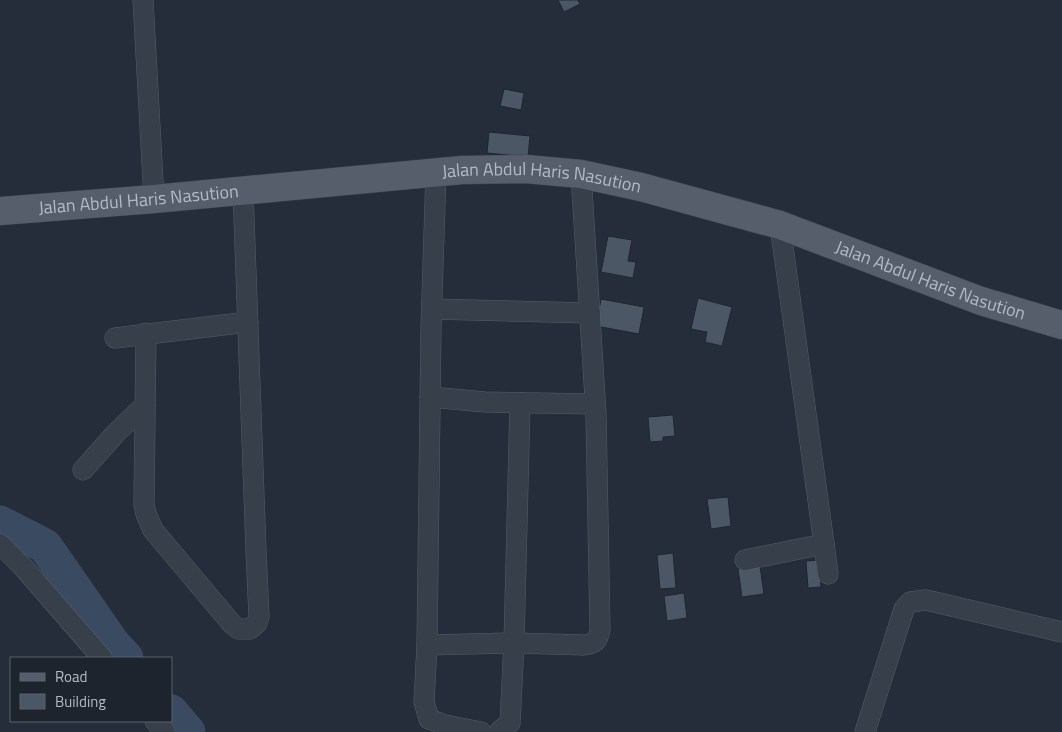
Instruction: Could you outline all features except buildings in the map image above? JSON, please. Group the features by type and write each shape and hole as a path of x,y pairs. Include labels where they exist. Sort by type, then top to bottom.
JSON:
{"main road":[{"name":"Jalan Abdul Haris Nasution","path":"0,211 436,173 501,169 581,174 641,187 780,225 980,302 1062,325"}],"street":[{"path":"143,0 154,199"},
{"path":"436,173 430,397 428,645 424,702 428,719 444,725 481,732"},
{"path":"428,645 514,643 584,645 595,643 598,639 600,629 595,404 581,174"},
{"path":"146,333 144,504 149,522 153,530 232,624 238,629 250,629 257,623 259,606 243,190"},
{"path":"780,225 828,574"},
{"path":"432,309 590,313"},
{"path":"115,338 248,322"},
{"path":"430,397 485,402 595,404"},
{"path":"499,732 510,723 520,403"},
{"path":"82,470 145,405"},
{"path":"0,544 24,568 101,657"},
{"path":"745,560 824,544"},
{"path":"865,732 904,609 910,602 926,600 1062,632"},
{"path":"156,722 164,732"}],"waterway":[{"path":"0,523 45,546 113,644 125,657"},
{"path":"172,713 188,732"}]}
